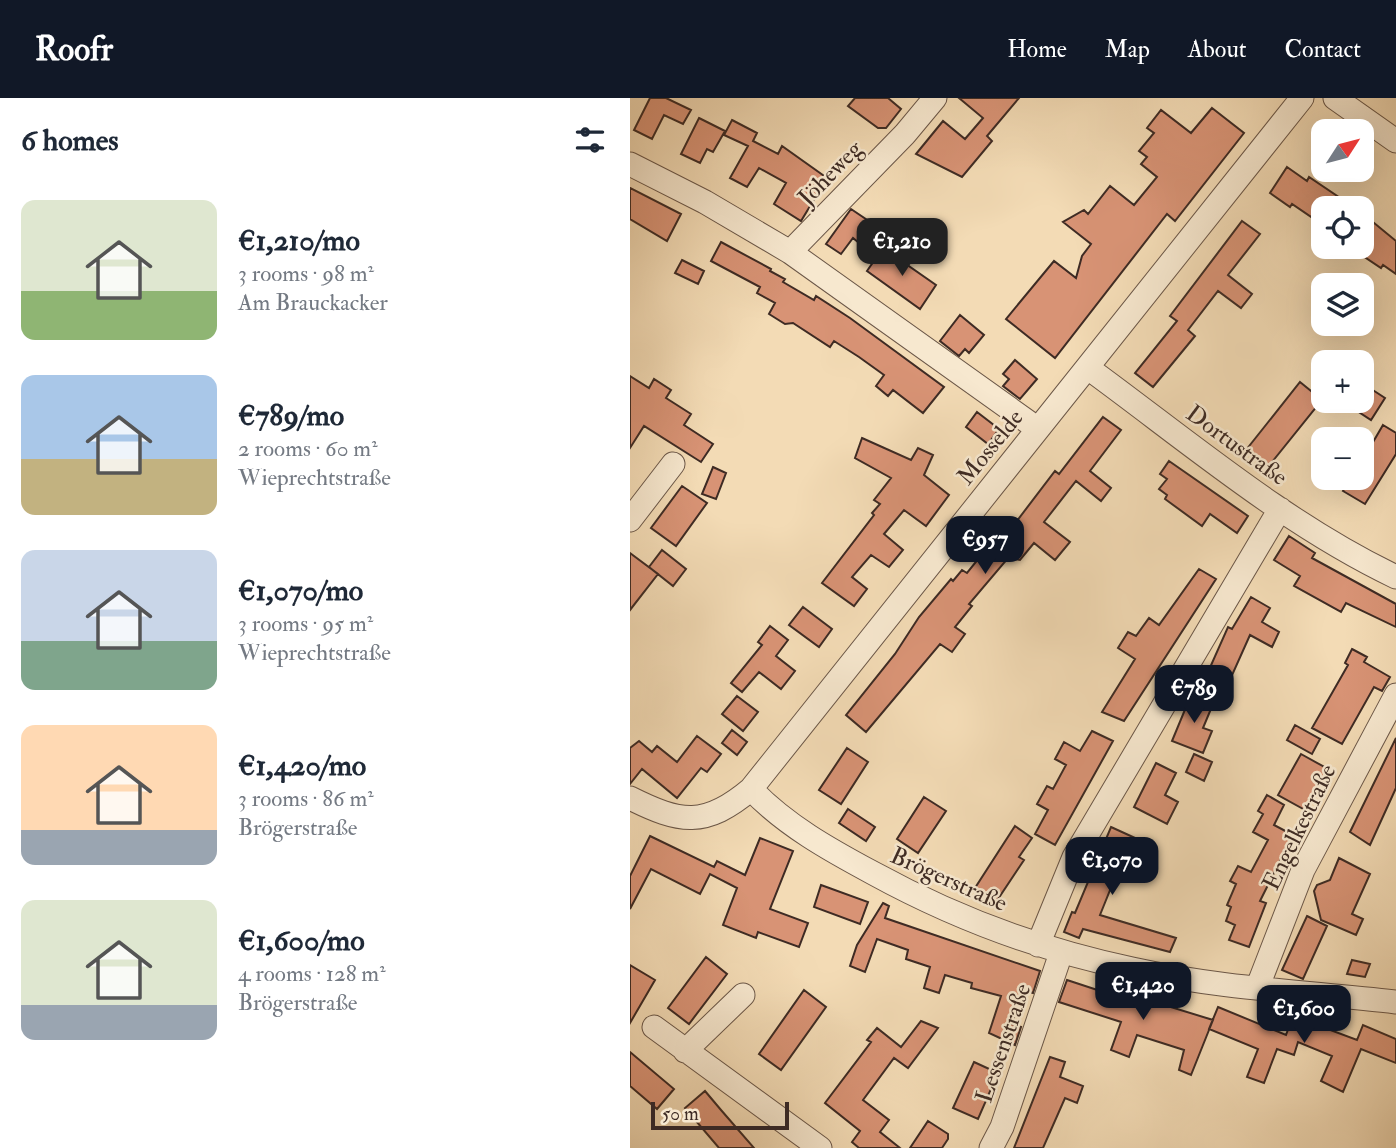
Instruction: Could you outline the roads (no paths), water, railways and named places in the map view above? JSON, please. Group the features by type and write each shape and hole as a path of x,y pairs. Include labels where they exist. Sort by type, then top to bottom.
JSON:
{"street":[{"name":"Jöheweg","path":"790,252 905,134 934,98"},
{"name":"Mosselde","path":"630,798 667,816 697,819 724,808 751,789 1302,98"},
{"path":"1335,98 1396,141"},
{"path":"630,164 705,202 790,252 1038,429"},
{"name":"Dortustraße","path":"1088,368 1280,509 1359,559 1396,577"},
{"path":"630,520 673,464"},
{"path":"1038,946 1074,857 1280,509"},
{"name":"Engelkestraße","path":"1258,986 1303,870 1396,695"},
{"name":"Brögerstraße","path":"751,789 770,809 852,862 938,907 1038,946 1147,972 1396,1002"},
{"name":"Lessenstraße","path":"991,1148 1002,1127 1061,953"},
{"path":"685,1051 743,995"},
{"path":"654,1027 820,1148"}]}
